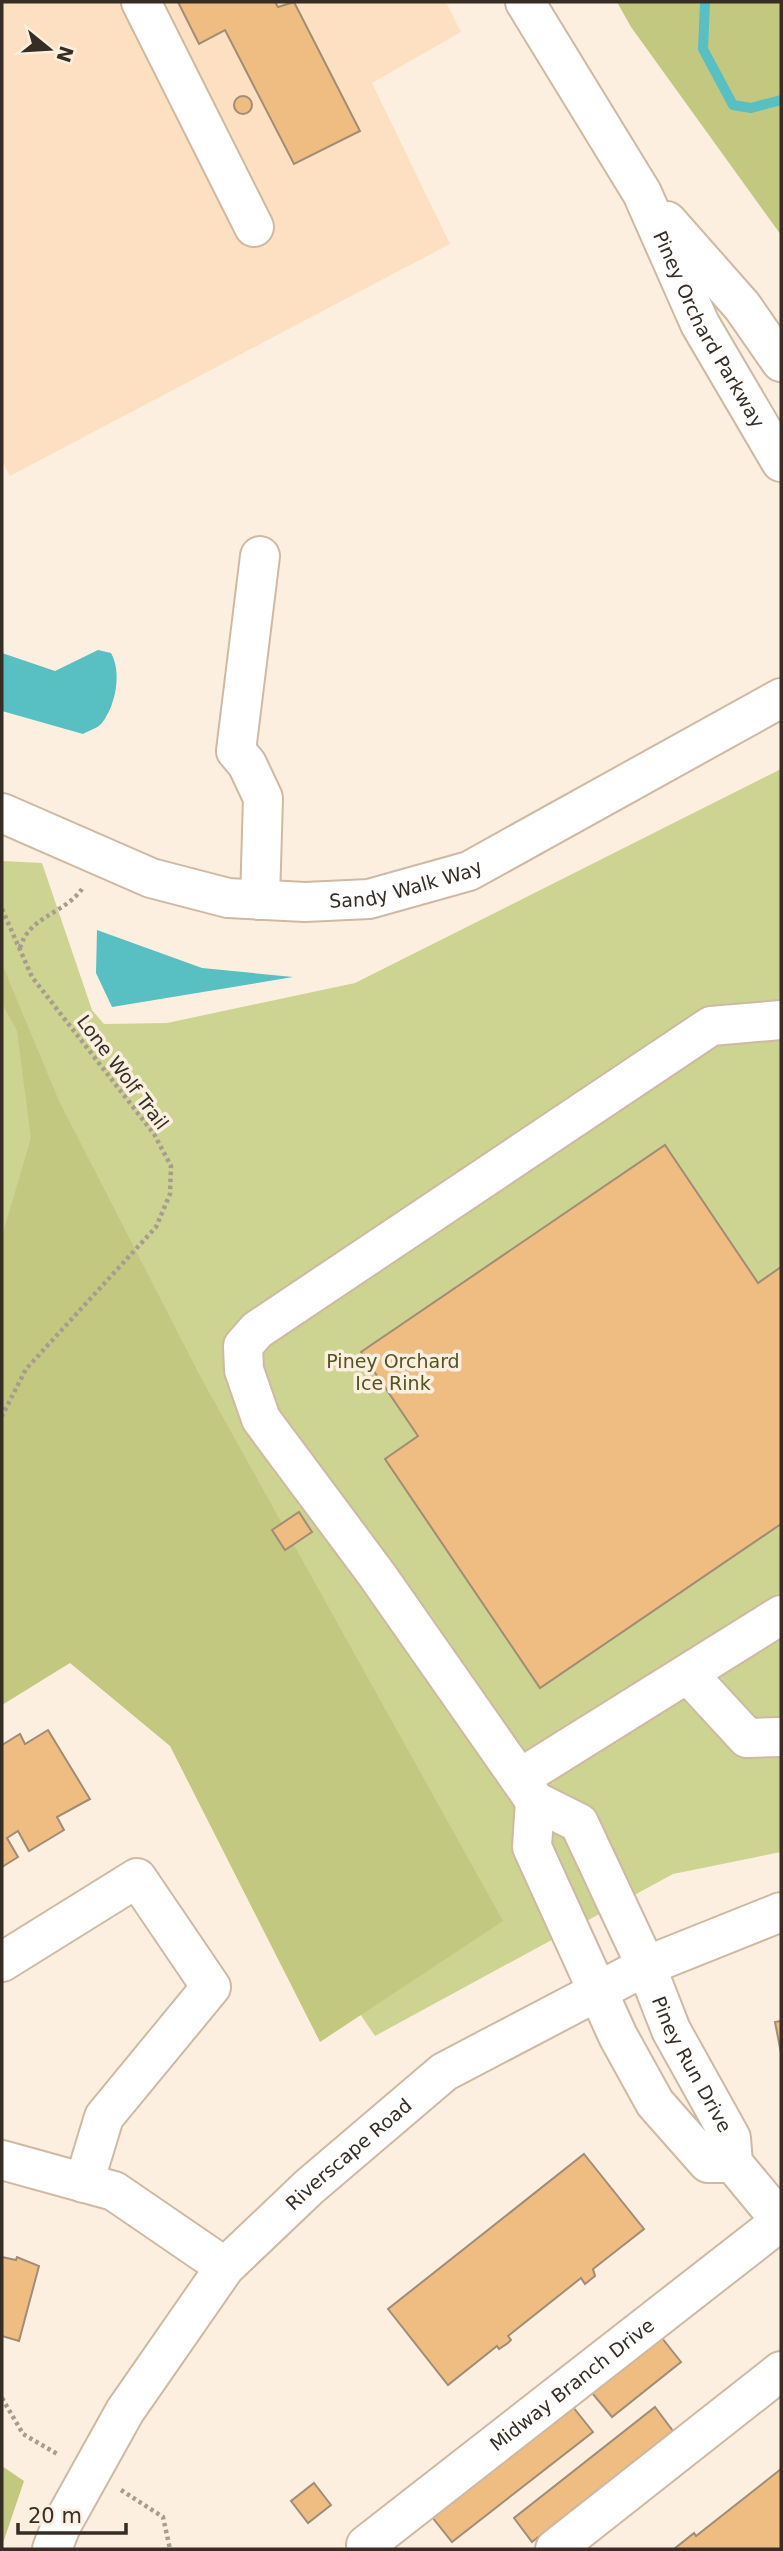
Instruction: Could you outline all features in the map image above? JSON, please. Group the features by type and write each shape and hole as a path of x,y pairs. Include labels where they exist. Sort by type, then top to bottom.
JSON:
{"street":[{"path":"141,2 254,227"},
{"name":"Piney Orchard Parkway","path":"525,2 642,193 699,324 781,462"},
{"name":"Piney Orchard Parkway","path":"642,193 742,306 781,362"},
{"path":"260,556 236,751 247,764 264,797 260,900"},
{"name":"Sandy Walk Way","path":"2,813 151,878 228,898 304,902 369,899 469,871 781,698"},
{"path":"781,1020 710,1026 257,1329 243,1346 244,1370 261,1419 377,1575 528,1790 688,1674 781,1615"},
{"path":"688,1674 747,1738 781,1737"},
{"name":"Piney Run Drive","path":"528,1790 579,1823 646,1966 671,2030 732,2138 733,2163 781,2221"},
{"name":"Piney Run Drive","path":"528,1790 532,1847 598,1992 655,2103 708,2163 733,2163"},
{"path":"2,1962 137,1878 211,1987 104,2117 84,2183"},
{"name":"Riverscape Road","path":"52,2549 61,2526 125,2411 225,2267 309,2187 444,2072 646,1966 781,1912"},
{"path":"2,2160 114,2191 225,2267"},
{"name":"Midway Branch Drive","path":"369,2549 366,2545 781,2221"},
{"path":"555,2549 781,2371"}],"path":[{"path":"20,949 24,935 36,922 75,899 98,854"},
{"name":"Lone Wolf Trail","path":"2,909 32,977 154,1134 170,1166 170,1194 156,1227 26,1369 2,1416"},
{"path":"123,2491 163,2517 170,2549"}],"shaded area":[{"path":"2,2 446,2 461,32 372,83 450,244 10,476 2,461"}],"green space":[{"path":"617,2 781,2 781,235 631,27"},
{"name":"Piney Orchard Ice Rink","path":"781,769 781,1852 673,1874 375,2036 5,1491 2,1493 2,861 42,863 92,1010 104,1024 167,1023 355,983"},
{"path":"2,964 59,1101 200,1376 503,1921 320,2042 170,1746 70,1663 2,1705 2,1236 31,1138 17,1031 2,1003"},
{"path":"2,2466 24,2481 2,2546"}],"water":[{"path":"98,650 111,653 117,679 111,707 98,726 83,734 2,711 2,653 55,671"},
{"path":"97,930 202,968 293,977 112,1007 96,973"}],"building":[{"path":"178,2 275,2 278,7 294,2 360,131 294,164 225,30 199,44"},
{"path":"243,96 249,99 252,105 249,111 243,114 237,111 234,105 237,99"},
{"path":"665,1145 758,1283 781,1267 781,1524 540,1688 385,1459 418,1436 361,1352"},
{"path":"299,1512 312,1532 285,1550 272,1530"},
{"path":"48,1730 90,1799 57,1817 64,1830 29,1851 18,1831 7,1838 18,1857 2,1867 2,1745 20,1734 25,1744"},
{"path":"781,2021 781,2053 775,2022"},
{"path":"584,2154 644,2229 593,2269 595,2276 585,2284 581,2278 508,2336 511,2340 508,2343 499,2349 497,2346 448,2385 388,2309"},
{"path":"2,2257 16,2260 17,2257 39,2266 19,2341 2,2336"},
{"path":"662,2338 681,2362 612,2417 592,2393"},
{"path":"573,2407 593,2432 452,2542 432,2517"},
{"path":"655,2407 673,2431 532,2542 514,2518"},
{"path":"781,2469 781,2549 674,2549 694,2533 696,2536"},
{"path":"314,2483 331,2505 308,2523 291,2501"}],"waterway":[{"path":"705,2 703,49 733,105 751,108 781,100"}]}
